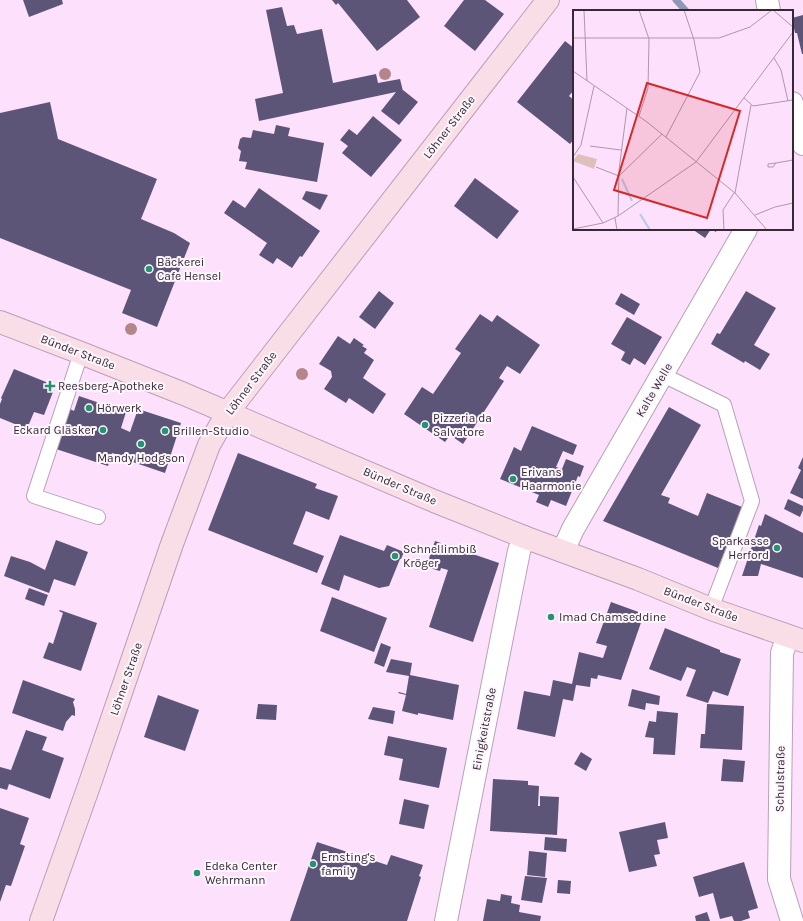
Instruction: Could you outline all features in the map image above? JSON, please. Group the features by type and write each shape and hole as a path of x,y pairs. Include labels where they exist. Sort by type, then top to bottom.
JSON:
{"main road":[{"name":"Löhner Straße","path":"40,921 93,776 172,544 209,445 228,412 548,0"},
{"name":"Bünder Straße","path":"0,322 228,412 524,537 638,579 711,609 795,639"}],"street":[{"path":"767,0 769,10"},
{"path":"797,114 803,144"},
{"path":"793,139 797,114"},
{"name":"Kalte Welle","path":"563,552 573,529 745,230"},
{"name":"Einigkeitstraße","path":"446,921 519,551 524,537"},
{"name":"Schulstraße","path":"792,921 779,879 782,653 795,639"}],"lane":[{"path":"81,353 34,496 98,517"},
{"path":"663,375 724,405 752,501 711,609"}],"building":[{"path":"23,0 62,0 63,4 29,17"},
{"path":"332,0 407,0 420,17 377,51 338,3 336,5"},
{"path":"464,0 485,0 504,14 475,51 444,26"},
{"path":"282,7 287,26 294,25 297,34 322,29 333,83 376,74 378,83 400,79 403,91 418,102 399,125 381,111 396,92 259,121 255,99 283,93 266,10"},
{"path":"803,15 803,54 797,33 795,33 793,18"},
{"path":"565,41 573,47 573,91 569,96 573,99 573,140 570,144 517,102"},
{"path":"50,102 58,139 157,179 141,219 174,233 190,243 157,327 122,313 131,290 0,238 0,113"},
{"path":"373,116 402,140 371,177 342,153 348,146 340,140 349,129 357,135"},
{"path":"276,125 290,128 288,136 324,143 317,182 245,169 247,162 239,161 241,151 238,148 240,139 243,137 251,138 253,130 274,134"},
{"path":"475,178 519,211 497,239 454,206"},
{"path":"259,188 320,231 302,257 300,256 292,268 277,258 273,264 259,255 267,243 224,213 233,200 245,208"},
{"path":"306,191 328,195 320,210 302,199"},
{"path":"693,230 710,230 705,238"},
{"path":"379,291 394,303 375,329 359,317"},
{"path":"746,291 776,308 754,345 770,354 760,370 745,361 744,363 711,344 717,333 720,334"},
{"path":"621,293 640,304 634,315 615,304"},
{"path":"480,314 492,322 497,315 540,345 520,374 507,366 499,378 504,381 463,444 450,435 445,442 404,414 422,387 433,394 461,353 455,349"},
{"path":"627,317 662,337 645,365 634,358 630,365 621,360 625,352 611,344"},
{"path":"338,336 350,344 354,338 367,349 364,353 374,360 363,378 386,394 373,414 349,398 346,403 324,389 332,377 331,371 319,364"},
{"path":"14,369 46,382 48,390 53,392 44,415 34,412 27,429 0,418 1,398"},
{"path":"79,396 126,412 121,428 130,432 138,409 181,423 165,473 121,458 122,456 112,453 108,466 56,449 70,409 74,411"},
{"path":"669,407 701,425 661,495 670,498 668,503 698,516 707,493 742,507 718,568 603,521"},
{"path":"532,426 577,445 573,455 563,451 556,467 562,469 566,459 584,466 580,477 578,476 566,506 551,500 548,507 536,502 539,495 500,479 514,447 521,451"},
{"path":"238,453 317,484 315,488 338,496 329,520 306,511 293,544 324,556 317,573 208,530"},
{"path":"803,457 803,499 790,493 801,470 798,468"},
{"path":"788,499 803,506 800,517 784,509"},
{"name":"Sparkasse Herford","path":"765,514 803,533 803,578 761,564 758,576 742,576 759,525 761,526"},
{"path":"340,535 384,551 387,545 404,552 389,586 379,588 344,575 339,591 321,584"},
{"path":"56,540 88,552 75,586 54,579 49,593 4,576 11,556 30,562 45,570"},
{"path":"435,541 499,563 473,642 429,627 448,570 441,568 440,571 426,567"},
{"path":"29,588 48,595 44,606 25,599"},
{"path":"332,597 387,618 374,652 320,631"},
{"path":"611,602 644,614 621,680 598,675 597,679 591,678 590,687 576,685 573,701 563,699 555,737 517,729 524,691 550,696 553,680 572,684 579,652 603,658 607,646 596,643"},
{"path":"60,610 97,623 81,671 43,658 49,642 53,644 63,613 59,611"},
{"path":"665,628 720,650 720,652 741,659 728,696 713,691 708,703 686,696 696,670 687,667 681,681 649,669"},
{"path":"381,643 391,647 384,667 374,663"},
{"path":"391,659 412,663 410,675 459,685 453,720 402,711 406,695 398,693 406,694 409,676 386,672"},
{"path":"23,680 75,699 73,702 75,716 72,715 66,722 63,731 12,713"},
{"path":"632,689 660,696 659,705 646,703 645,710 628,706"},
{"path":"158,695 199,710 185,751 144,737"},
{"path":"258,704 277,705 276,720 256,719"},
{"path":"707,704 744,706 742,750 700,748 701,734 705,734"},
{"path":"373,707 395,711 393,724 368,719"},
{"path":"657,711 678,713 675,755 653,754 654,738 645,737 649,721 656,722"},
{"path":"26,730 47,737 42,750 64,758 50,799 9,784 7,790 0,788 0,767 11,770"},
{"path":"388,736 447,748 439,788 399,780 403,759 384,755"},
{"path":"581,752 592,759 586,771 574,764"},
{"path":"723,759 745,761 743,782 721,781"},
{"path":"493,779 528,781 528,785 539,786 538,806 540,806 540,796 559,797 557,835 490,831"},
{"path":"404,799 429,805 424,829 399,824"},
{"path":"0,808 29,818 20,844 25,846 11,886 6,885 0,902"},
{"path":"665,822 668,838 657,840 660,854 654,855 657,866 629,872 619,832"},
{"path":"545,837 567,839 566,852 544,850"},
{"path":"317,842 387,865 391,855 423,865 419,876 421,877 407,921 290,921"},
{"path":"529,851 547,853 545,877 527,875"},
{"path":"744,862 758,908 748,911 750,918 741,921 734,921 732,916 720,919 713,893 699,897 693,877"},
{"path":"525,876 547,878 542,903 521,900"},
{"path":"558,880 571,881 570,894 557,893"},
{"path":"501,894 512,896 511,903 520,905 519,912 541,916 540,921 483,921 487,899 500,901"},
{"path":"707,912 710,921 696,921 695,916"}],"waterway":[{"path":"676,0 685,10"}],"place":[{"name":"Bäckerei Cafe Hensel","path":"149,269"},
{"name":"Reesberg-Apotheke","path":"50,386"},
{"name":"Hörwerk","path":"89,408"},
{"name":"Pizzeria da Salvatore","path":"425,425"},
{"name":"Eckard Gläsker","path":"103,430"},
{"name":"Brillen-Studio","path":"165,431"},
{"name":"Mandy Hodgson","path":"141,444"},
{"name":"Erivans Haarmonie","path":"513,479"},
{"name":"Sparkasse Herford","path":"777,548"},
{"name":"Schnellimbiß Kröger","path":"395,556"},
{"name":"Imad Chamseddine","path":"551,617"},
{"name":"Ernsting's family","path":"313,864"},
{"name":"Edeka Center Wehrmann","path":"197,873"}]}
